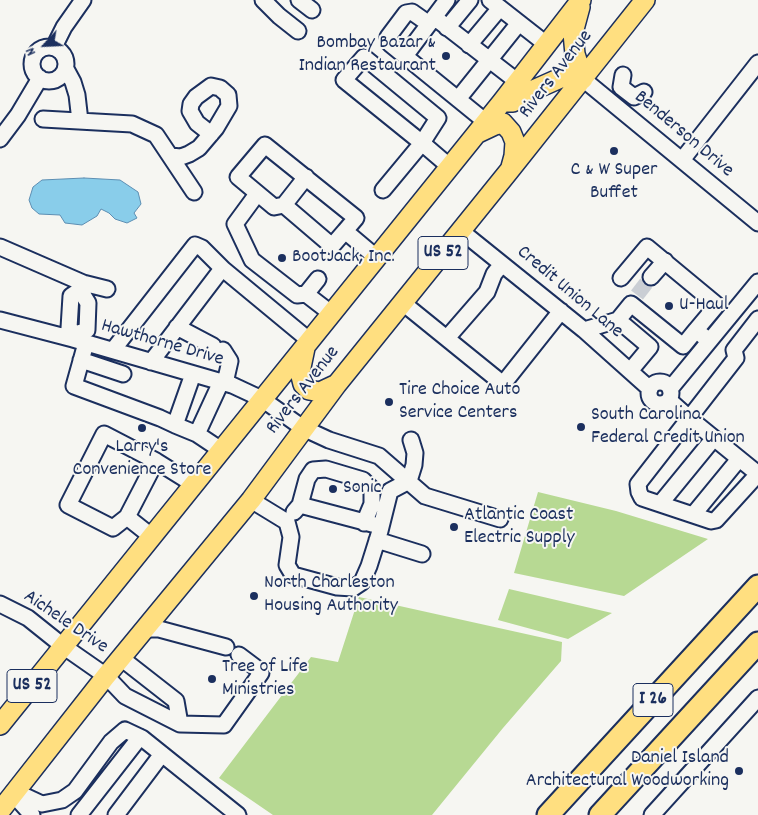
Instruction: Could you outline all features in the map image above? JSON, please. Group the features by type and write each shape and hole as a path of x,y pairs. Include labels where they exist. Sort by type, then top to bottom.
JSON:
{"highway":[{"path":"721,626 758,576"},
{"name":"I 26","path":"548,815 758,586"},
{"name":"I 26","path":"600,815 758,643"}],"main road":[{"name":"Rivers Avenue","path":"0,725 482,128 582,0"},
{"path":"502,102 513,102 529,92 566,76 582,79 575,54 573,33 582,0"},
{"name":"Rivers Avenue","path":"0,811 106,676 251,500 337,384 510,171 645,0"},
{"path":"482,128 503,123 511,132 515,142 510,171"},
{"path":"308,344 300,372 303,384 308,390 320,392 337,384"}],"street":[{"path":"54,47 64,27 82,0"},
{"path":"263,0 298,31"},
{"path":"299,0 312,10"},
{"path":"405,56 447,0"},
{"path":"448,28 470,0"},
{"path":"470,45 495,4 546,44"},
{"path":"482,128 458,99 390,44 388,37 406,13 412,12 448,28 518,82"},
{"path":"458,99 519,23"},
{"path":"54,47 63,53 66,58 66,69 64,74 55,80 44,80 35,73 33,68 34,56 42,48 54,47"},
{"path":"382,190 422,143 438,118 364,57 344,80 422,143 450,167"},
{"path":"682,160 758,63"},
{"path":"66,69 77,95 80,121"},
{"path":"623,75 621,87 634,97 644,92"},
{"path":"0,139 18,115 40,78"},
{"name":"Benderson Drive","path":"582,79 758,223"},
{"path":"43,120 132,124 156,135 194,192"},
{"path":"170,156 181,157 189,154 199,148 211,134"},
{"path":"264,145 306,177 356,218 332,246 284,206 274,207 238,177 264,145"},
{"path":"284,206 306,177"},
{"path":"257,194 235,224 252,260 297,295 306,294 332,314"},
{"path":"345,231 377,258"},
{"name":"Credit Union Lane","path":"461,231 584,330 650,388 649,396 653,402 660,404 670,394"},
{"path":"113,350 195,245 202,248 308,344"},
{"path":"0,247 82,286 107,289"},
{"path":"584,330 618,320 634,299 664,331 683,346 716,305 647,248 621,278"},
{"path":"651,277 665,261"},
{"path":"447,338 487,292 494,274 502,264"},
{"path":"151,362 223,269"},
{"path":"306,294 318,279"},
{"path":"696,330 712,338 734,350 736,358 688,417 638,484 638,492 642,498 710,521 716,520 758,474 688,417 670,394 712,338 758,282"},
{"path":"82,286 88,303 87,330 78,338 82,360 74,386 197,434 221,450"},
{"path":"403,303 503,384 561,311"},
{"path":"734,350 758,319"},
{"name":"Hawthorne Drive","path":"0,320 78,338 223,383 262,399 303,428 329,440 379,456 425,496 500,519"},
{"path":"618,320 650,347"},
{"path":"177,327 218,348 230,362 223,383 197,434"},
{"path":"630,371 664,331"},
{"path":"82,360 123,374"},
{"path":"175,425 193,374"},
{"path":"156,461 128,517 114,528 68,505 104,434 156,461 193,484"},
{"path":"660,504 714,438"},
{"path":"251,500 287,522 291,537 287,565 293,575 337,587 353,588 362,582 369,566 390,491 409,481 414,465 415,453 411,440"},
{"path":"693,515 739,458"},
{"path":"287,522 300,505 310,474 313,470 326,469 363,480 372,489 372,504 364,522"},
{"path":"300,505 381,525"},
{"path":"128,517 151,536"},
{"path":"377,540 422,554"},
{"name":"Aichele Drive","path":"0,604 28,618 63,646 106,676 125,696 180,724"},
{"path":"121,658 176,701 180,724 224,725 261,673 256,667 232,651 159,629 145,629"},
{"path":"652,815 755,706"},
{"path":"13,794 27,797 42,804 62,800 75,791 111,742 125,730 140,737 233,813"},
{"path":"79,815 140,737"},
{"path":"116,815 162,754"},
{"path":"13,794 32,815"}],"green space":[{"path":"538,492 616,511 708,539 624,596 514,573"},
{"path":"509,589 612,613 568,639 498,620"},
{"path":"359,597 562,642 561,661 432,815 273,815 219,778 311,657 338,662"}],"water":[{"path":"84,178 120,180 138,192 141,204 134,213 137,218 127,223 115,219 101,209 97,216 82,225 65,223 60,215 39,214 32,208 29,200 33,187 42,180"}],"tunnel":[{"path":"637,295 651,277"}],"place":[{"name":"Bombay Bazar & Indian Restaurant","path":"446,56"},
{"name":"C & W Super Buffet","path":"614,151"},
{"name":"BootJack, Inc.","path":"282,258"},
{"name":"U-Haul","path":"669,306"},
{"name":"Tire Choice Auto Service Centers","path":"389,402"},
{"name":"South Carolina Federal Credit Union","path":"581,427"},
{"name":"Larry's Convenience Store","path":"142,428"},
{"name":"Sonic","path":"333,489"},
{"name":"Atlantic Coast Electric Supply","path":"454,527"},
{"name":"North Charleston Housing Authority","path":"254,596"},
{"name":"Tree of Life Ministries","path":"212,679"},
{"name":"Daniel Island Architectural Woodworking","path":"739,771"}]}
